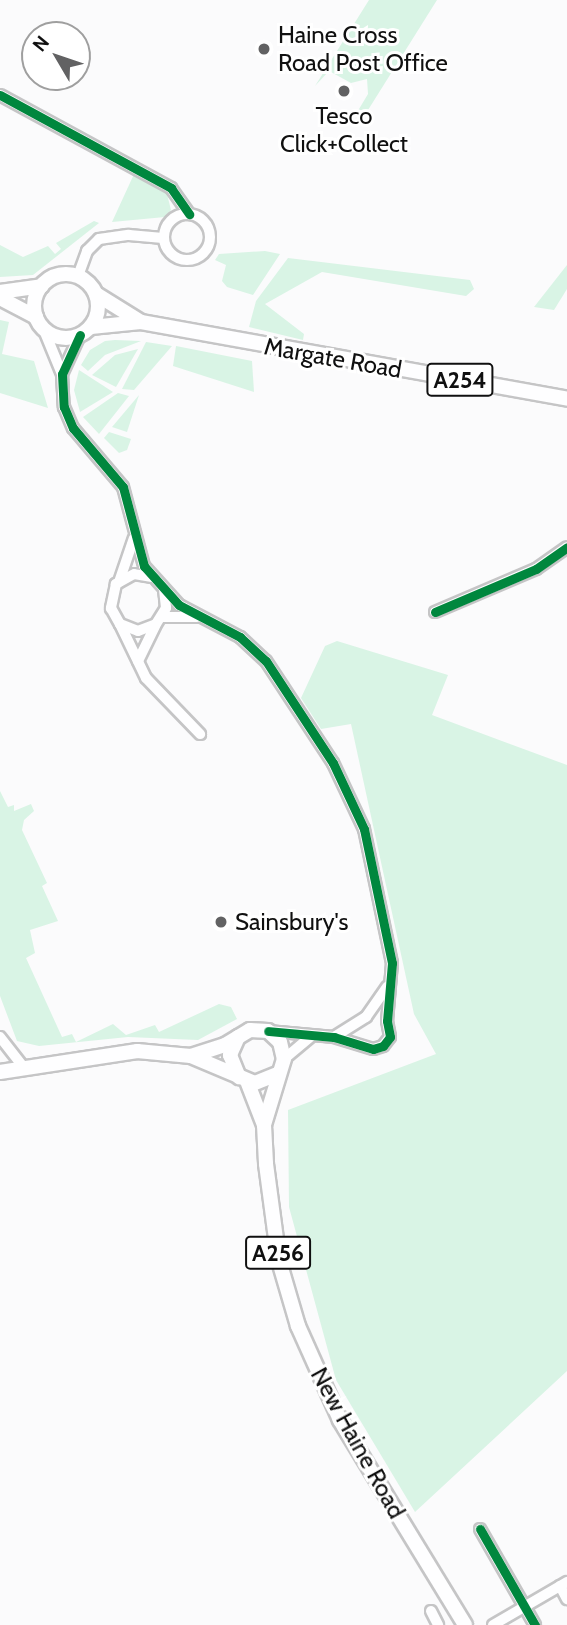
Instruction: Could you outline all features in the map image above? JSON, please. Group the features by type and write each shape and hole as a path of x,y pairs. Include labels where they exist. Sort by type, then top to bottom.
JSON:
{"main road":[{"path":"40,323 36,296 42,286 57,276 78,276"},
{"name":"Margate Road","path":"78,276 96,294 141,322"},
{"path":"0,292 42,286"},
{"path":"86,331 99,307 96,294"},
{"name":"Margate Road","path":"0,298 63,339 86,331 141,322 567,399"},
{"path":"191,1056 225,1045 242,1033 268,1031 280,1042 284,1059"},
{"name":"New Haine Road","path":"242,1033 230,1055 264,1125"},
{"path":"0,1072 137,1051 191,1056 243,1079 263,1083 277,1074"},
{"name":"New Haine Road","path":"284,1059 277,1074 264,1125 269,1198 279,1261 313,1364 358,1450 465,1625"}],"street":[{"path":"0,95 171,188 189,214 208,227 210,239 203,253 181,259 168,251 163,238 171,220 189,214"},
{"path":"78,276 87,251 99,239 129,235 163,238"},
{"path":"40,323 62,373 67,416 116,475 129,500 134,536 152,577 197,617 240,637 266,661 351,794 364,829 392,963 388,985 387,1021 390,1031 387,1042 373,1049 334,1037 310,1037 298,1032 268,1031"},
{"path":"62,373 86,331"},
{"path":"134,536 110,600 146,678 200,734"},
{"path":"435,612 536,569 567,547"},
{"path":"118,582 134,574 152,577"},
{"path":"138,662 160,621 164,589"},
{"path":"120,624 138,631 160,621 197,617"},
{"path":"362,1045 357,1035 364,1019 388,985"},
{"path":"334,1037 364,1019 377,1015 387,1021"},
{"path":"0,1037 23,1068"},
{"path":"284,1059 310,1037"},
{"path":"480,1529 535,1625"},
{"path":"493,1625 563,1584 567,1598"},
{"path":"431,1611 438,1625"}],"green space":[{"path":"369,0 437,0 363,118 356,114 368,94 367,79 351,83 329,71 315,86"},
{"path":"135,172 167,194 171,210 165,217 112,222"},
{"path":"94,221 99,223 33,275 0,277 0,245 23,257 48,246 55,254 61,249 56,243"},
{"path":"265,251 280,254 253,295 227,287 222,281 226,265 215,260 219,254"},
{"path":"288,258 470,280 474,289 466,296 322,272 265,304 304,334 303,340 249,327 256,301"},
{"path":"567,265 567,289 554,310 534,307"},
{"path":"0,320 9,322 2,354 34,361 48,408 0,393"},
{"path":"105,341 141,341 105,355 88,371 81,365 90,350"},
{"path":"146,342 172,346 134,390 122,389"},
{"path":"176,346 252,361 254,392 173,366"},
{"path":"138,349 116,387 92,375 115,355"},
{"path":"79,370 113,392 80,412 74,390"},
{"path":"118,393 129,396 99,434 83,417"},
{"path":"139,395 127,432 112,427"},
{"path":"109,432 131,439 127,450 119,453 104,438"},
{"path":"337,641 448,675 432,715 567,765 567,1371 415,1512 336,1380 289,1207 288,1110 436,1054 414,1014 351,724 321,729 301,698 325,646"},
{"path":"0,791 8,807 14,805 14,811 31,804 34,811 24,820 22,830 47,883 42,886 58,921 30,930 35,953 26,958 62,1037 72,1034 76,1042 113,1024 126,1035 155,1025 159,1032 219,1004 231,1007 237,1019 198,1040 128,1037 39,1046 17,1041 0,996"}],"cycle path":[{"path":"0,95 171,188 189,214"},
{"path":"80,335 62,374 64,407 73,428 123,487 144,566 179,605 240,637 266,661 333,763 364,829 392,963 387,1021 390,1037 383,1046 373,1049 334,1037 268,1031"},
{"path":"435,612 536,569 567,547"},
{"path":"480,1529 535,1625"}],"place":[{"name":"Haine Cross Road Post Office","path":"264,49"},
{"name":"Tesco Click+Collect","path":"344,91"},
{"name":"Sainsbury's","path":"221,922"}]}
